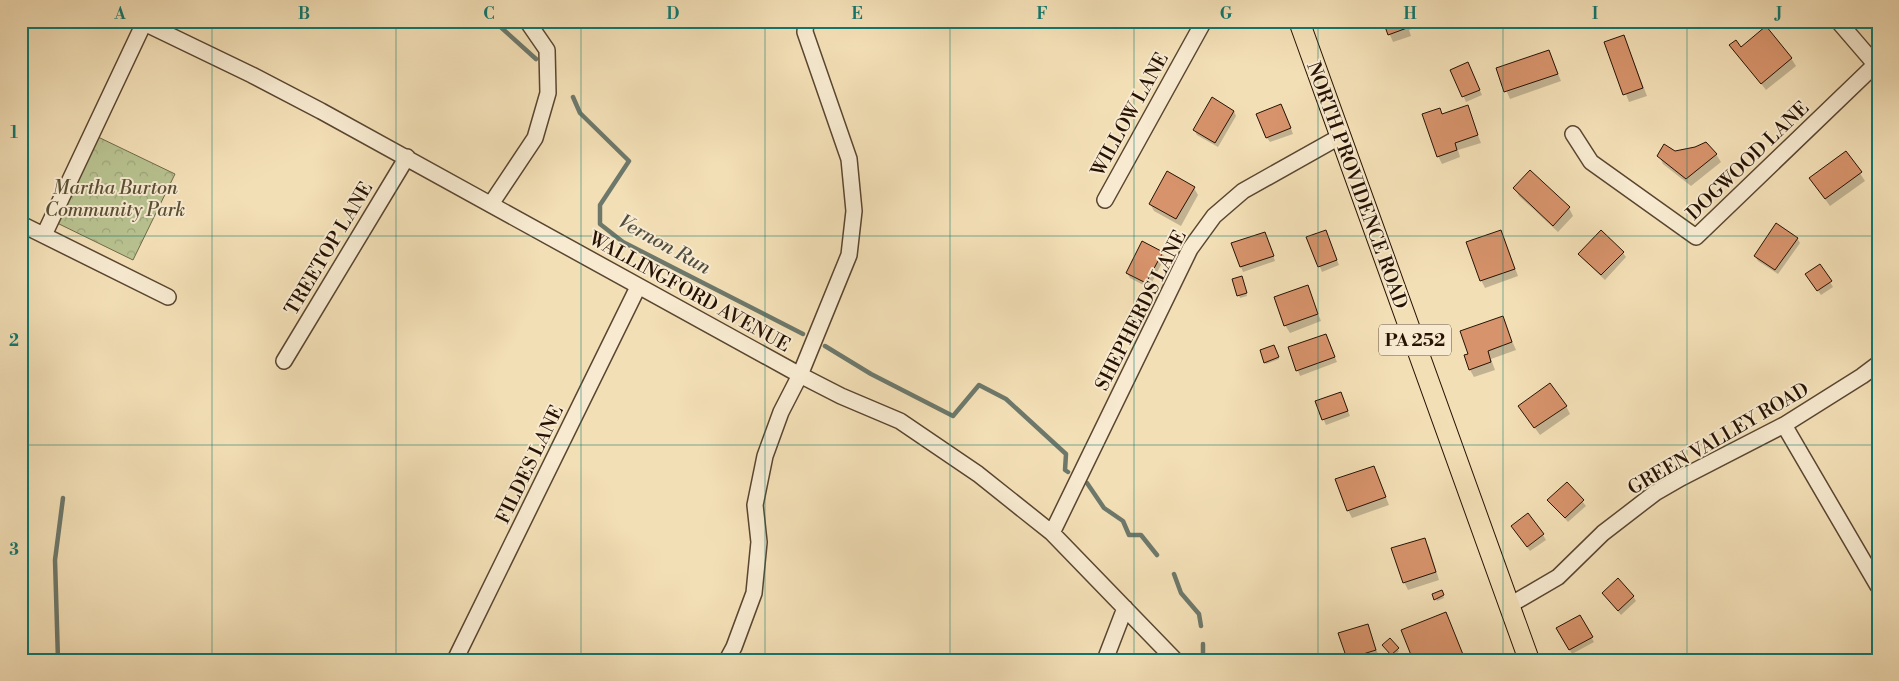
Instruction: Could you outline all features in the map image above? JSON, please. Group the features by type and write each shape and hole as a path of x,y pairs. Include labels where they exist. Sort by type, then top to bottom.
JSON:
{"main road":[{"name":"NORTH PROVIDENCE ROAD","path":"1299,21 1529,660"}],"street":[{"path":"492,204 535,138 548,93 547,50 527,21"},
{"path":"727,660 734,647 754,593 759,542 755,505 765,456 849,255 854,211 849,159 805,32 806,21"},
{"name":"WILLOW LANE","path":"1105,200 1204,21"},
{"path":"1838,21 1876,63"},
{"path":"44,235 142,22"},
{"name":"WALLINGFORD AVENUE","path":"142,22 252,75 407,157 638,287 800,375 841,396 900,421 978,474 1052,533 1175,660"},
{"name":"DOGWOOD LANE","path":"1573,134 1591,162 1696,237 1876,63"},
{"name":"SHEPHERDS LANE","path":"1052,533 1190,249 1214,216 1243,192 1341,136"},
{"name":"TREETOP LANE","path":"284,360 407,157"},
{"path":"21,224 168,297"},
{"name":"FILDES LANE","path":"455,660 638,287"},
{"name":"GREEN VALLEY ROAD","path":"1510,605 1558,577 1603,534 1656,494 1681,478 1784,425 1878,364"},
{"path":"1784,425 1878,586"},
{"path":"1105,660 1125,608"}],"green space":[{"name":"Martha Burton Community Park","path":"96,136 175,174 133,260 55,222"}],"building":[{"path":"1383,21 1408,21 1405,22 1407,28 1388,35"},
{"path":"1766,26 1792,58 1761,84 1729,45 1736,40 1741,47"},
{"path":"1624,35 1643,88 1623,95 1604,42"},
{"path":"1549,50 1558,74 1504,92 1496,68"},
{"path":"1468,62 1480,90 1462,97 1450,70"},
{"path":"1212,97 1234,111 1215,143 1193,130"},
{"path":"1281,104 1291,128 1266,138 1256,114"},
{"path":"1468,105 1478,135 1455,143 1457,150 1437,157 1422,114 1440,108 1442,114"},
{"path":"1706,142 1717,154 1686,179 1657,156 1664,144 1675,151 1695,147"},
{"path":"1846,151 1862,172 1825,199 1809,178"},
{"path":"1530,170 1570,207 1553,226 1513,188"},
{"path":"1167,171 1195,187 1176,219 1149,204"},
{"path":"1776,223 1798,238 1775,270 1754,256"},
{"path":"1326,230 1337,260 1318,267 1306,237"},
{"path":"1501,230 1515,269 1480,281 1466,242"},
{"path":"1601,230 1624,252 1601,275 1578,254"},
{"path":"1265,232 1274,256 1240,267 1231,243"},
{"path":"1142,241 1163,252 1146,283 1126,273"},
{"path":"1820,264 1832,281 1817,291 1805,274"},
{"path":"1242,276 1247,293 1237,296 1232,279"},
{"path":"1308,285 1318,314 1284,326 1274,297"},
{"path":"1503,316 1512,342 1488,351 1491,362 1469,370 1464,355 1468,354 1460,331"},
{"path":"1326,334 1335,357 1296,371 1288,347"},
{"path":"1274,345 1279,357 1264,363 1260,350"},
{"path":"1550,383 1567,406 1534,428 1518,406"},
{"path":"1341,392 1348,411 1322,420 1315,401"},
{"path":"1374,466 1386,497 1347,511 1335,479"},
{"path":"1567,482 1584,500 1565,518 1547,500"},
{"path":"1528,513 1544,534 1527,547 1511,526"},
{"path":"1425,538 1436,572 1403,583 1391,548"},
{"path":"1618,578 1634,596 1618,611 1602,593"},
{"path":"1442,590 1444,595 1434,600 1432,594"},
{"path":"1446,612 1464,657 1458,660 1413,660 1401,630"},
{"path":"1580,615 1593,637 1569,650 1556,628"},
{"path":"1368,624 1376,650 1347,659 1338,633"},
{"path":"1390,638 1399,648 1391,655 1382,645"}],"waterway":[{"name":"Vernon Run","path":"494,21 536,59"},
{"name":"Vernon Run","path":"573,97 580,113 629,161 600,205 600,224 623,242 803,334"},
{"name":"Vernon Run","path":"825,346 871,374 953,416 979,385 1006,399 1066,454 1065,470 1068,472"},
{"name":"Vernon Run","path":"1087,483 1104,508 1123,521 1129,535 1141,535 1157,555"},
{"path":"58,660 55,560 63,498"},
{"name":"Vernon Run","path":"1174,574 1181,593 1199,614 1201,626"},
{"name":"Vernon Run","path":"1203,644 1203,660"}]}
